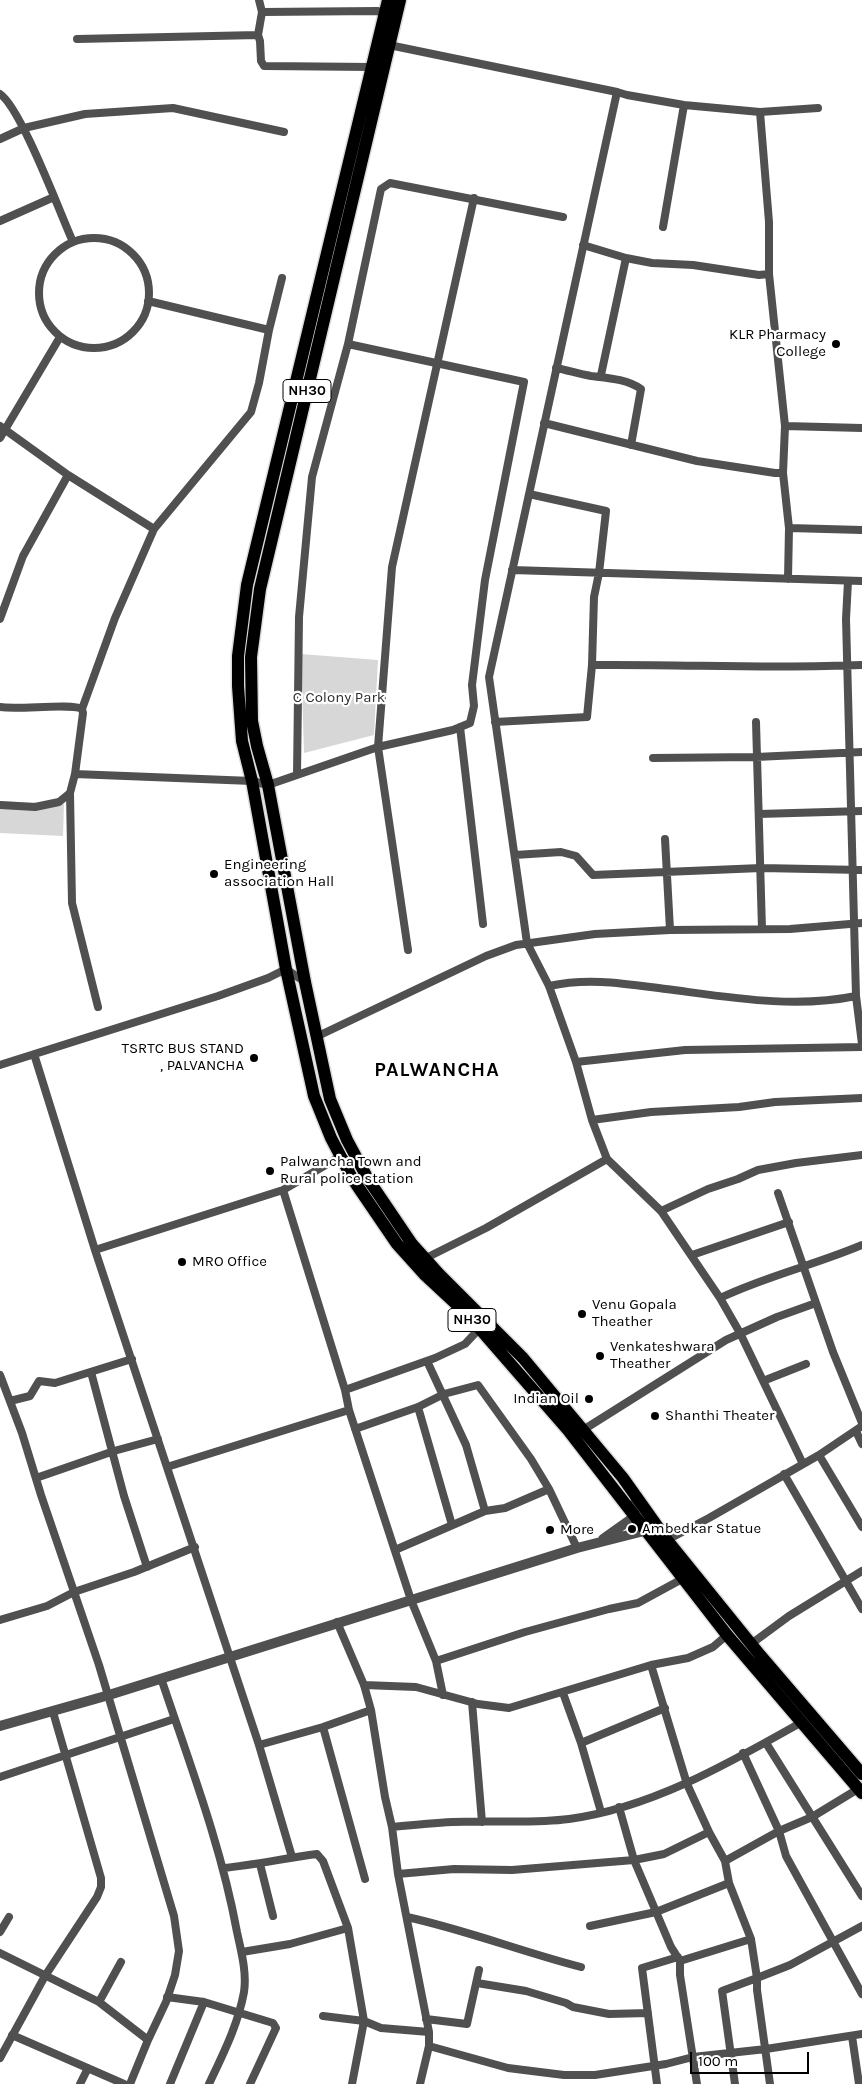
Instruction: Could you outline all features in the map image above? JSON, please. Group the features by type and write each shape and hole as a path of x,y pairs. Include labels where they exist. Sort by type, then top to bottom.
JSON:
{"highway":[{"name":"NH30","path":"400,0 260,589 251,658 250,690 252,721 268,785 330,1099 347,1140 362,1168 391,1214 424,1259 523,1358 636,1496 667,1540 751,1644 862,1774"},
{"name":"NH30","path":"387,6 247,586 238,656 242,740 252,781 286,969 314,1096 352,1178 397,1244 424,1274 480,1328 568,1430 644,1531 666,1554 727,1636 860,1791"}],"street":[{"path":"259,0 262,12 258,35 261,61 264,66 372,67"},
{"path":"262,12 377,11 387,6"},
{"path":"77,39 258,35"},
{"path":"389,44 618,92 626,96 684,105 760,112 818,108"},
{"path":"618,92 489,677 527,943 549,986 576,1062 592,1120 607,1159 661,1211 720,1298 740,1333 802,1464"},
{"path":"0,94 5,97 24,128 73,242"},
{"path":"663,228 684,105"},
{"path":"0,139 24,128 85,114 173,108 284,132"},
{"path":"760,112 769,222 769,274 785,426 783,473 789,528 788,579"},
{"path":"297,775 299,617 312,477 348,344 381,189 390,183 563,217"},
{"path":"0,221 54,197"},
{"path":"408,950 378,747 386,625 392,567 474,198"},
{"path":"97,238 113,241 128,249 139,261 146,276 148,301 144,317 135,330 114,345 90,349 74,345 60,337 48,325 41,310 39,286 44,270 53,256 73,242 97,238"},
{"path":"583,245 626,258 652,263 694,265 759,275 769,274"},
{"path":"601,375 626,258"},
{"path":"98,1007 72,903 70,793 76,774 82,709 115,618 154,529 251,412 260,383 269,330 282,278"},
{"path":"148,301 269,330"},
{"path":"0,438 3,428 60,337"},
{"path":"76,774 252,781 268,785 378,747 470,723 474,706 472,686 484,580 524,382 348,344"},
{"path":"556,368 594,376 601,375 635,385 641,389 631,445"},
{"path":"544,423 697,461 783,473"},
{"path":"785,426 862,428"},
{"path":"3,428 68,475 154,529"},
{"path":"0,619 23,556 68,475"},
{"path":"496,722 586,717 592,664 594,598 599,573 606,511 529,494"},
{"path":"789,528 862,530"},
{"path":"512,570 862,581"},
{"path":"576,1062 685,1050 862,1045 853,924 846,619 848,581"},
{"path":"592,664 862,664"},
{"path":"0,707 44,708 77,706 82,709"},
{"path":"756,722 762,868 762,929"},
{"path":"460,727 483,924"},
{"path":"653,758 756,757 862,752"},
{"path":"0,805 35,807 59,802 70,793"},
{"path":"759,814 862,811"},
{"path":"665,839 670,930"},
{"path":"514,855 561,852 576,856 593,875 762,868 862,870"},
{"path":"318,1036 486,956 516,945 595,934 670,930 762,929 862,923"},
{"path":"0,1066 227,993 268,978 286,969 306,982"},
{"path":"549,986 568,982 593,981 631,983 707,994 793,1001 858,1001"},
{"path":"34,1054 95,1250 195,1547 259,1745 292,1857"},
{"path":"592,1120 651,1112 739,1107 775,1102 862,1098"},
{"path":"661,1211 708,1189 758,1170 796,1162 862,1155"},
{"path":"95,1250 283,1190 341,1156 362,1168"},
{"path":"424,1259 486,1228 607,1159"},
{"path":"283,1190 345,1390 355,1429 411,1600 436,1661 443,1694"},
{"path":"778,1193 860,1427 862,1444"},
{"path":"692,1255 789,1222"},
{"path":"720,1298 748,1285 833,1257 862,1245"},
{"path":"583,1430 674,1371 740,1333 816,1303"},
{"path":"345,1390 465,1344 480,1328"},
{"path":"6,1397 30,1396 39,1381 54,1383 132,1359"},
{"path":"427,1360 466,1445 485,1511"},
{"path":"763,1381 806,1364"},
{"path":"91,1372 114,1452 124,1496 147,1567"},
{"path":"0,1375 122,1736 174,1916 179,1951 175,1975 130,2084"},
{"path":"355,1429 418,1407 444,1394 478,1385 549,1489 577,1548"},
{"path":"418,1407 452,1524"},
{"path":"167,1467 349,1410"},
{"path":"667,1540 820,1455 860,1427"},
{"path":"36,1478 114,1452 158,1440"},
{"path":"820,1455 862,1527"},
{"path":"784,1474 862,1609"},
{"path":"395,1550 452,1524 485,1511 505,1508 549,1489"},
{"path":"599,1542 634,1518 636,1496"},
{"path":"0,1726 108,1695 577,1548 644,1531 657,1524"},
{"path":"0,1620 47,1606 74,1592 147,1567 195,1547"},
{"path":"751,1644 789,1616 862,1571"},
{"path":"436,1661 525,1632 638,1603 684,1578"},
{"path":"337,1622 364,1685 370,1710 384,1797 392,1827 398,1874 429,2032 429,2046 420,2084"},
{"path":"364,1685 416,1687 472,1702 509,1708 652,1665 688,1658 713,1647 727,1636"},
{"path":"652,1665 687,1784 725,1860 729,1883 751,1939 770,2084"},
{"path":"161,1678 223,1868 242,1952 244,1990 239,2012 235,2028 209,2084"},
{"path":"563,1692 581,1743 600,1812"},
{"path":"472,1702 482,1822"},
{"path":"581,1743 665,1708"},
{"path":"259,1745 323,1727 370,1710"},
{"path":"0,2058 45,1976 101,1887 101,1878 52,1712"},
{"path":"0,1777 174,1720"},
{"path":"392,1827 453,1822 519,1822 570,1819 619,1808 687,1784 802,1722"},
{"path":"323,1727 365,1880"},
{"path":"766,1743 862,1896"},
{"path":"743,1754 779,1831 786,1856 862,1994"},
{"path":"725,1860 860,1791"},
{"path":"619,1808 634,1860 671,1948 679,1959 697,2084"},
{"path":"398,1874 454,1869 512,1870 634,1860 664,1854 710,1832"},
{"path":"223,1868 317,1854 321,1857 348,1928 364,2021 352,2084"},
{"path":"260,1864 273,1916"},
{"path":"590,1926 656,1912 729,1883"},
{"path":"0,1932 9,1916"},
{"path":"407,1917 448,1926 533,1955 581,1967"},
{"path":"735,2084 722,1991 790,1965 862,1926"},
{"path":"242,1952 290,1944 348,1928"},
{"path":"658,2084 642,1968 751,1939"},
{"path":"0,1953 99,2002 148,2040"},
{"path":"99,2002 121,1962"},
{"path":"426,2019 467,2024 479,1970"},
{"path":"477,1983 526,1991 566,2003 573,2007 609,2014 648,2013"},
{"path":"167,1997 204,2002 274,2023 276,2028 250,2084"},
{"path":"170,2084 204,2002"},
{"path":"323,2016 364,2021 381,2028 429,2032"},
{"path":"429,2046 508,2068 564,2075 601,2074 655,2066 693,2057 766,2049 862,2034"},
{"path":"12,2035 124,2084"},
{"path":"852,2036 859,2084"},
{"path":"80,2084 88,2068"},
{"path":"600,2084 601,2074"}],"green space":[{"name":"C Colony Park","path":"301,654 378,660 374,735 304,753"},
{"path":"0,801 64,804 63,836 0,833"}],"place":[{"name":"KLR Pharmacy College","path":"836,344"},
{"name":"Engineering association Hall","path":"214,874"},
{"name":"TSRTC BUS STAND , PALVANCHA","path":"254,1058"},
{"name":"Palwancha Town and Rural police station","path":"270,1171"},
{"name":"MRO Office","path":"182,1262"},
{"name":"Venu Gopala Theather","path":"582,1314"},
{"name":"Venkateshwara Theather","path":"600,1356"},
{"name":"Indian Oil","path":"589,1399"},
{"name":"Shanthi Theater","path":"655,1416"},
{"name":"Ambedkar Statue","path":"632,1529"},
{"name":"More","path":"550,1530"}],"district":[{"name":"PALWANCHA","path":"437,1070"}]}
